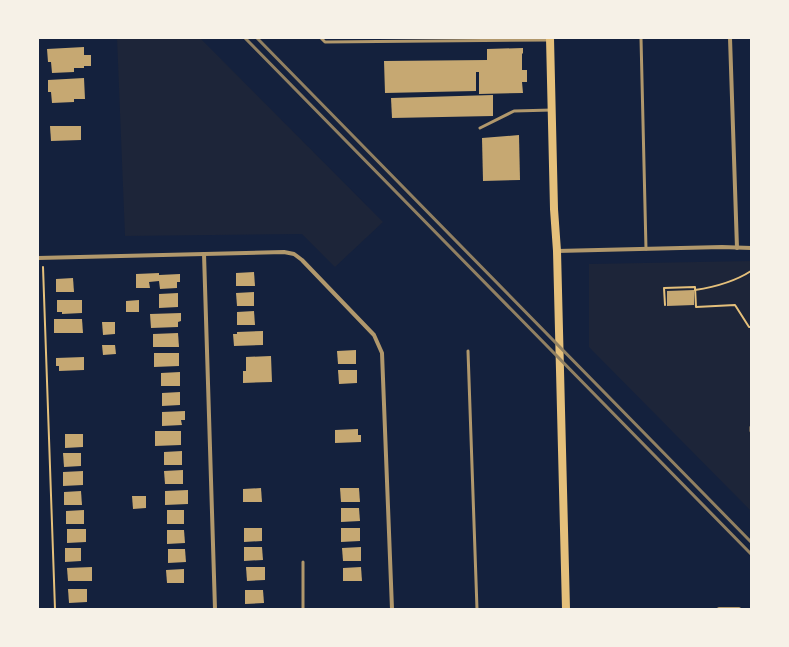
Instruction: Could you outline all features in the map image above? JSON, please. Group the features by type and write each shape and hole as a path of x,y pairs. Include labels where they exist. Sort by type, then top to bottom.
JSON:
{"main road":[{"path":"550,39 566,609"}],"street":[{"path":"730,38 737,248"},
{"path":"557,252 722,247 751,248"},
{"path":"38,258 290,253 302,260 374,335 382,353 392,609"},
{"path":"204,254 215,609"},
{"path":"719,609 739,609"}],"lane":[{"path":"321,38 325,42 550,39"},
{"path":"641,38 646,249"},
{"path":"480,128 514,111 552,110"},
{"path":"468,351 477,609"},
{"path":"303,562 303,609"}],"path":[{"path":"43,267 55,609"},
{"path":"665,305 664,288 695,288 695,290 714,287 741,277 751,271"},
{"path":"695,290 696,307 735,305 749,328 751,327"}],"shaded area":[{"path":"117,38 200,38 383,222 335,267 302,234 125,236"},
{"path":"751,261 751,511 589,347 589,264"}],"building":[{"path":"84,47 84,55 91,55 91,66 74,68 74,72 52,73 51,62 48,62 47,49"},
{"path":"523,48 522,70 527,70 527,82 522,82 523,93 479,94 479,72 476,72 476,91 385,93 384,61 487,60 487,49"},
{"path":"84,78 85,99 74,99 74,102 52,103 51,92 48,92 48,80"},
{"path":"493,95 493,116 392,118 391,98"},
{"path":"50,126 81,126 81,140 51,141"},
{"path":"519,135 520,180 483,181 482,138"},
{"path":"254,272 255,286 236,286 236,273"},
{"path":"159,273 159,275 180,274 180,282 177,282 177,288 160,289 159,281 149,282 150,288 136,288 136,274"},
{"path":"73,278 74,292 56,292 56,279"},
{"path":"694,290 694,305 667,306 667,291"},
{"path":"254,292 254,306 237,306 236,293"},
{"path":"178,293 178,307 159,308 159,294"},
{"path":"57,300 82,300 82,313 62,314 62,312 57,312"},
{"path":"139,300 139,312 126,312 126,301"},
{"path":"254,311 255,325 237,325 237,312"},
{"path":"181,313 181,321 178,322 178,327 151,328 150,314"},
{"path":"54,319 82,319 83,333 54,333"},
{"path":"102,322 115,322 115,334 103,335"},
{"path":"263,331 263,345 234,346 233,334 237,334 237,332"},
{"path":"178,333 179,347 153,347 153,334"},
{"path":"102,345 115,345 116,354 103,355"},
{"path":"356,350 356,364 338,364 337,351"},
{"path":"154,353 179,353 179,366 154,367"},
{"path":"271,356 272,382 243,383 243,371 246,371 246,357"},
{"path":"84,357 84,370 59,371 59,366 56,366 56,358"},
{"path":"338,370 357,370 357,383 339,384"},
{"path":"180,372 180,386 161,386 161,373"},
{"path":"180,392 180,405 162,406 162,393"},
{"path":"185,411 185,420 181,420 182,425 162,426 162,412"},
{"path":"358,429 358,435 361,435 361,442 335,443 335,430"},
{"path":"155,431 181,431 181,445 155,446"},
{"path":"65,434 83,434 83,447 65,448"},
{"path":"182,451 182,465 164,465 164,452"},
{"path":"63,453 81,453 81,466 64,467"},
{"path":"183,470 183,484 165,484 164,471"},
{"path":"83,471 83,485 63,486 63,472"},
{"path":"261,488 262,502 243,502 243,489"},
{"path":"340,488 359,488 360,502 341,502"},
{"path":"188,490 188,504 165,505 165,491"},
{"path":"81,491 82,505 64,505 64,492"},
{"path":"132,496 146,496 146,508 133,509"},
{"path":"341,508 359,508 360,521 341,522"},
{"path":"84,510 84,524 66,524 66,511"},
{"path":"167,510 184,510 184,524 167,524"},
{"path":"244,528 262,528 262,541 244,542"},
{"path":"341,528 360,528 360,541 341,542"},
{"path":"67,529 86,529 86,542 67,543"},
{"path":"167,530 184,530 185,543 167,544"},
{"path":"244,547 262,547 263,560 244,561"},
{"path":"361,547 361,561 343,561 342,548"},
{"path":"65,548 81,548 81,561 65,562"},
{"path":"168,549 185,549 186,562 168,563"},
{"path":"92,567 92,581 68,581 67,568"},
{"path":"246,567 265,567 265,580 247,581"},
{"path":"361,567 362,581 343,581 343,568"},
{"path":"184,569 184,583 167,583 166,570"},
{"path":"68,589 87,589 87,602 69,603"},
{"path":"245,590 263,590 264,603 245,604"}],"railway":[{"path":"245,38 751,554"},
{"path":"257,38 751,542"}]}
